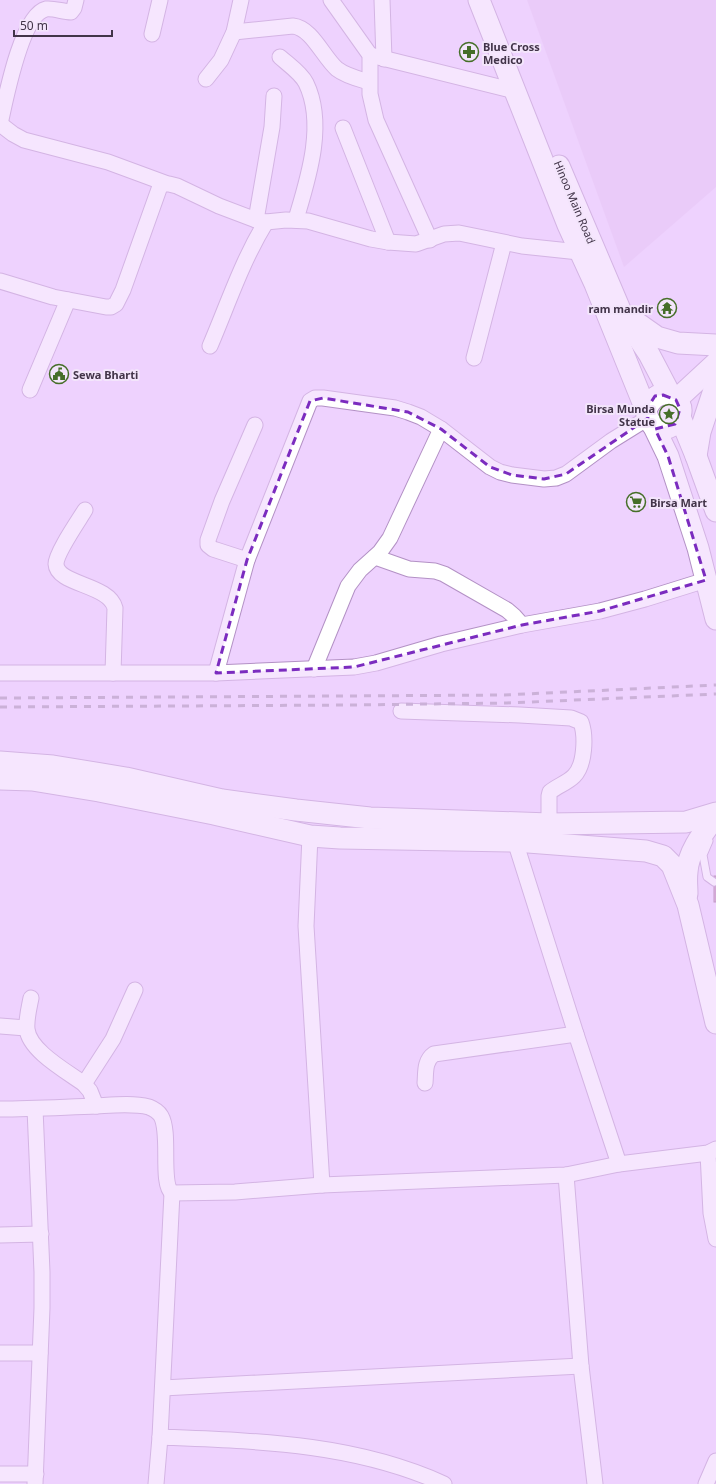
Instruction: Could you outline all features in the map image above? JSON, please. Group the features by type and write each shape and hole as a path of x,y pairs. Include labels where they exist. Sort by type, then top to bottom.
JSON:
{"main road":[{"path":"479,0 579,252 595,284 649,418 668,456 698,548 716,619"},
{"name":"Hinoo Main Road","path":"494,0 559,168 621,312 649,354 676,405 716,512"},
{"path":"621,312 657,337 678,343 716,345"},
{"path":"676,405 663,395 655,396 649,403 649,418 660,429 668,428 675,424 676,405 716,363"},
{"path":"696,456 700,432 716,384"},
{"path":"0,762 53,766 97,773 126,778 222,800 370,818 707,829"},
{"path":"0,779 32,780 99,791 214,814 310,836 340,838 515,840 646,851 663,856 672,865 688,905 716,1023"},
{"path":"688,905 687,871 690,857 716,813"}],"street":[{"path":"76,0 74,8 71,12 46,10 38,15 26,33 12,71 0,124 24,140 108,162 177,186 220,206 261,221 308,220 371,239 388,242 416,244 444,234 459,233 541,249 579,252"},
{"path":"152,34 160,0"},
{"path":"206,79 220,60 234,32 241,0"},
{"path":"331,0 377,57 515,91"},
{"path":"382,0 377,57 369,82 370,94 376,120 430,240"},
{"path":"234,32 293,26 299,27 308,34 338,70 369,82"},
{"path":"280,57 304,80 313,110 314,134 311,168 296,220"},
{"path":"210,346 261,221 272,127 274,96"},
{"path":"343,128 388,242"},
{"path":"0,281 53,297 111,307 116,304 123,290 159,189 162,184 165,183"},
{"path":"474,358 504,243"},
{"path":"30,390 68,300"},
{"path":"216,673 247,560 310,401 315,398 395,408 420,417 441,429 490,467 500,472 544,479 556,478 566,474 612,441 649,418"},
{"path":"247,560 213,549 208,546 208,540 222,501 255,425"},
{"path":"314,669 348,586 360,570 375,557 390,538 441,429"},
{"path":"85,510 67,539 56,565 60,572 66,577 99,591 114,602 113,673"},
{"path":"375,557 410,569 435,571 444,574 507,610 522,625"},
{"path":"0,673 216,673 354,667 376,663 441,644 522,625 600,612 706,580"},
{"path":"401,712 520,715 571,718 581,722 584,736 583,752 575,776 550,792 549,824"},
{"path":"310,836 306,926 322,1185"},
{"path":"515,840 576,1034 619,1164"},
{"path":"84,1084 112,1039 135,990"},
{"path":"31,998 26,1028 28,1036 34,1046 84,1084 90,1091 96,1106"},
{"path":"0,1026 26,1028"},
{"path":"425,1083 428,1061 434,1054 576,1034"},
{"path":"0,1109 123,1105 141,1106 154,1109 162,1117 166,1142 166,1182 172,1193 160,1437 156,1484"},
{"path":"0,1474 35,1479 42,1308 35,1109"},
{"path":"172,1193 235,1192 322,1185 566,1175 619,1164 712,1151 712,1219 716,1239"},
{"path":"566,1175 582,1366 595,1484"},
{"path":"0,1235 40,1234"},
{"path":"0,1353 40,1353"},
{"path":"162,1388 582,1366"},
{"path":"160,1437 249,1441 308,1446 392,1464 425,1475 444,1484"},
{"path":"706,1484 716,1461"}],"lane":[{"path":"707,829 703,855 706,877 714,882"}],"highlighted area":[{"path":"663,395 676,400 680,409 675,424 655,429 668,456 706,580 600,611 522,625 354,667 216,673 247,560 310,401 323,398 408,412 441,429 490,467 512,475 544,479 566,474 648,418 646,410 655,396"}],"shaded area":[{"path":"527,0 716,0 716,187 624,267"}],"building":[{"path":"714,876 716,876 716,902 714,902"}],"railway":[{"path":"0,698 504,695 716,685"},
{"path":"0,707 507,703 716,694"}],"place":[{"name":"Blue Cross Medico","path":"469,52"},
{"name":"ram mandir","path":"667,308"},
{"name":"Sewa Bharti","path":"59,374"},
{"name":"Birsa Munda Statue","path":"669,414"},
{"name":"Birsa Mart","path":"636,502"}]}
